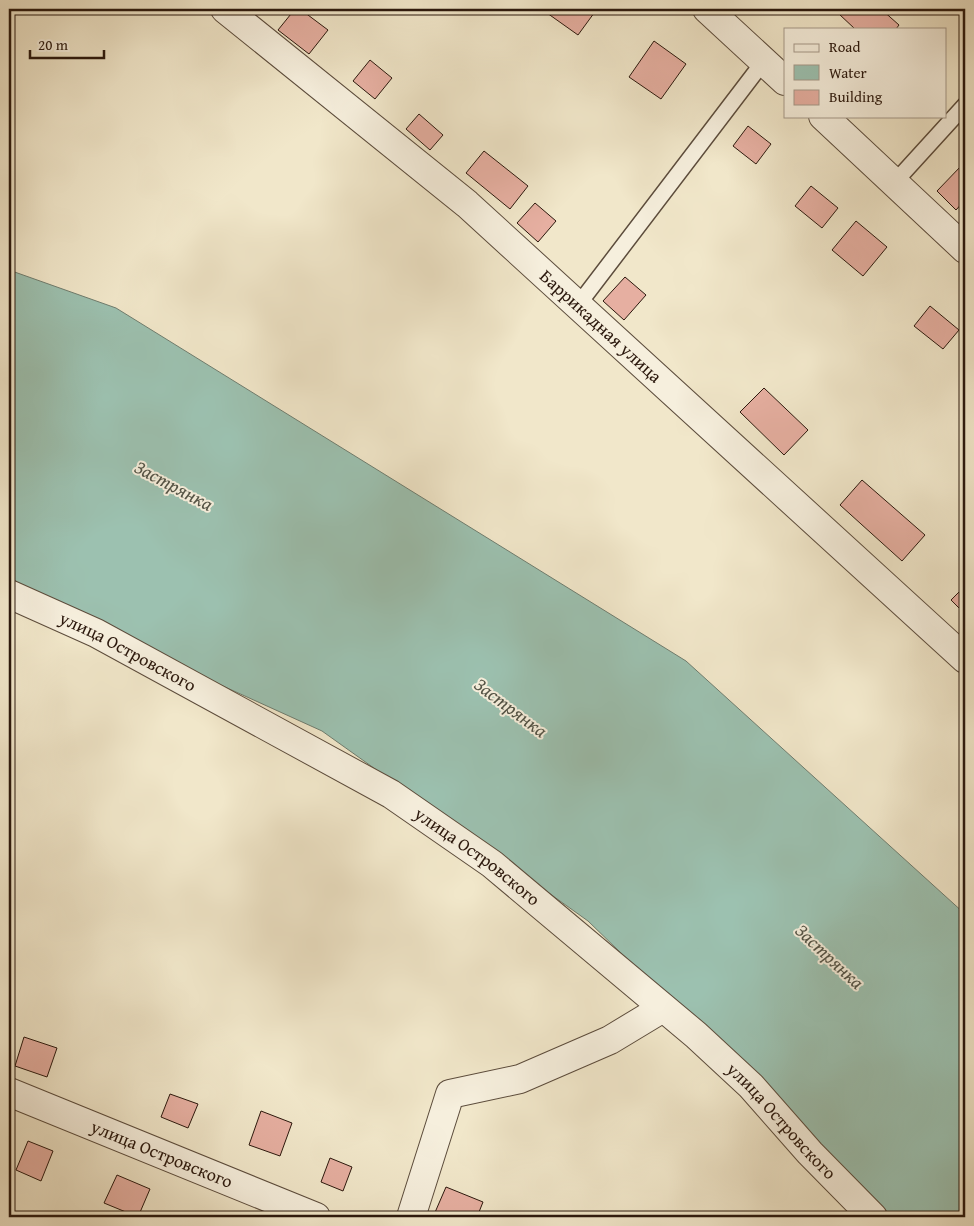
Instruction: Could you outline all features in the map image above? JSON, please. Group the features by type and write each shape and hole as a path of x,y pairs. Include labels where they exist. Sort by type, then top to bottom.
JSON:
{"street":[{"name":"Баррикадная улица","path":"225,9 468,204 965,659"},
{"path":"707,9 784,80"},
{"path":"825,118 965,250"},
{"name":"улица Островского","path":"9,594 96,633 391,794 492,864 663,1008 752,1086 810,1152 873,1217"},
{"path":"411,1217 450,1094 520,1079 610,1040 663,1008"},
{"name":"улица Островского","path":"9,1092 316,1217"}],"lane":[{"path":"578,305 764,62"},
{"path":"894,183 965,105"}],"water":[{"name":"Застрянка","path":"9,270 116,308 686,661 965,914 965,1217 879,1217 717,1046 588,921 322,731 9,589"}],"building":[{"path":"295,9 300,9 328,30 309,54 278,30"},
{"path":"550,9 597,9 578,35 547,13"},
{"path":"843,9 881,9 899,25 897,28 854,28 839,14"},
{"path":"654,41 686,64 661,99 629,77"},
{"path":"370,60 392,78 375,99 353,81"},
{"path":"419,114 443,135 430,150 406,129"},
{"path":"748,126 771,144 756,164 733,146"},
{"path":"484,151 528,186 510,209 466,173"},
{"path":"962,165 965,168 965,200 956,210 937,191"},
{"path":"811,186 838,208 822,228 795,206"},
{"path":"535,203 556,221 538,242 517,223"},
{"path":"856,221 887,247 863,276 832,250"},
{"path":"625,277 646,295 624,320 603,301"},
{"path":"930,306 959,330 943,349 914,326"},
{"path":"764,388 808,430 784,455 740,412"},
{"path":"862,480 925,535 902,561 840,505"},
{"path":"965,586 965,614 951,600"},
{"path":"24,1037 57,1048 47,1077 15,1066"},
{"path":"170,1094 198,1104 188,1128 161,1117"},
{"path":"261,1111 292,1123 280,1156 249,1145"},
{"path":"28,1141 53,1151 41,1181 16,1170"},
{"path":"330,1158 352,1167 343,1191 321,1182"},
{"path":"117,1175 150,1189 138,1217 104,1203"},
{"path":"446,1187 483,1202 477,1217 433,1217"}]}
